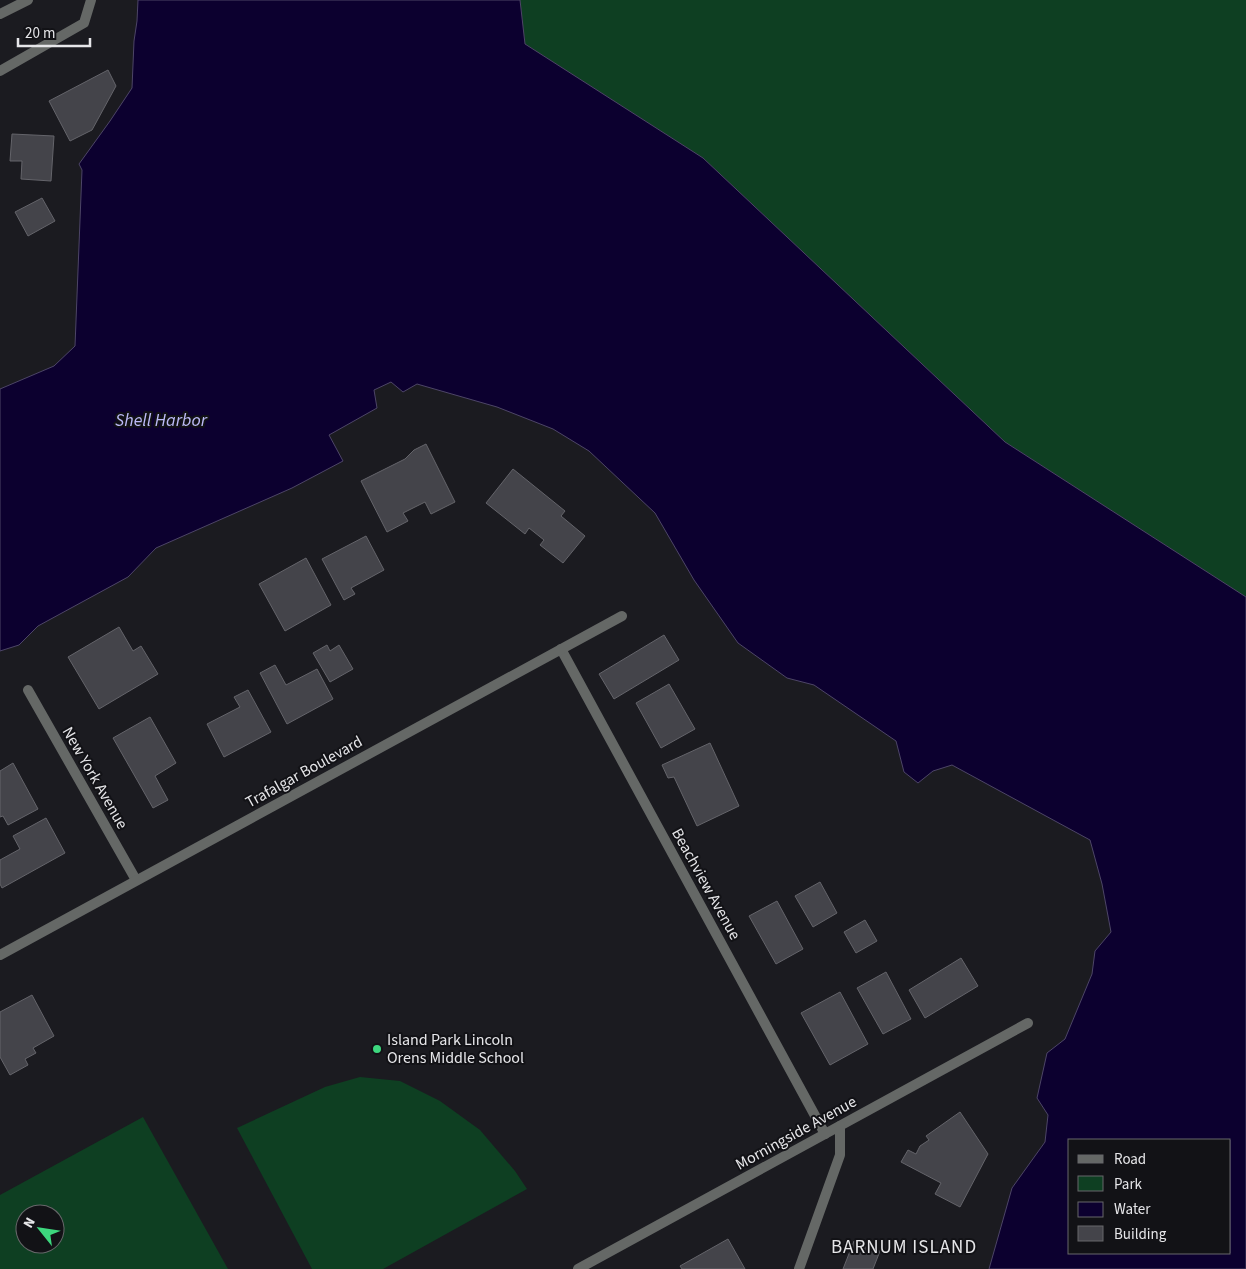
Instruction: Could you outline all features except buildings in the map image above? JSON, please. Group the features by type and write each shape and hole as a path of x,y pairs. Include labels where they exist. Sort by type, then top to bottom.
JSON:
{"street":[{"path":"0,14 28,0"},
{"path":"0,72 84,23 91,0"},
{"name":"Trafalgar Boulevard","path":"0,955 622,616"},
{"name":"Beachview Avenue","path":"561,649 825,1134"},
{"name":"New York Avenue","path":"28,690 136,880"},
{"name":"Morningside Avenue","path":"578,1269 1028,1023"},
{"path":"799,1269 840,1155 840,1126"}],"green space":[{"path":"520,0 1246,0 1246,597 1005,442 703,158 525,44"},
{"path":"360,1077 400,1081 440,1101 480,1130 515,1171 527,1189 383,1269 312,1269 237,1128 325,1087"},
{"path":"143,1117 228,1269 0,1269 0,1195"}],"water":[{"name":"Shell Harbor","path":"138,0 520,0 525,44 703,158 1005,442 1246,597 1246,1269 989,1269 1012,1188 1045,1142 1048,1115 1037,1098 1047,1053 1065,1039 1092,974 1095,951 1111,932 1102,884 1090,840 952,765 933,771 918,783 904,772 896,741 814,685 787,678 738,643 694,580 655,513 589,451 553,429 497,407 417,384 403,392 391,382 374,390 377,408 329,435 343,461 292,488 156,548 128,577 38,626 19,645 0,651 0,389 54,366 75,346 82,170 79,164 132,88"}],"place":[{"name":"Island Park Lincoln Orens Middle School","path":"377,1049"}],"district":[{"name":"BARNUM ISLAND","path":"904,1247"}]}
